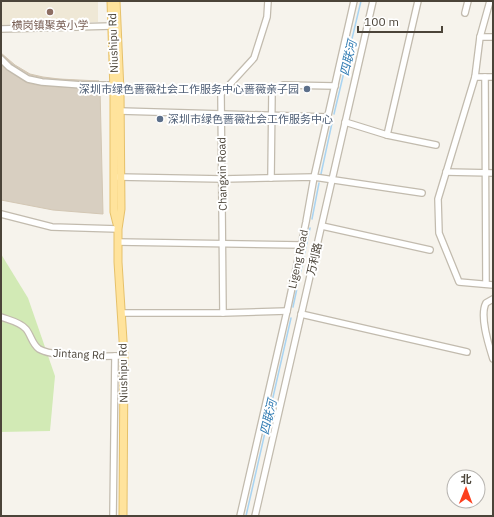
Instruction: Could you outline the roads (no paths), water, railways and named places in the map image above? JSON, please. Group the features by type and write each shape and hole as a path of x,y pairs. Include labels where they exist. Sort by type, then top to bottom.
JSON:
{"main road":[{"name":"Niushipu Rd","path":"111,1 120,111 118,177 114,212 118,229 118,262 124,356 123,516"},
{"name":"Niushipu Rd","path":"116,1 118,177"}],"street":[{"name":"Changxin Road","path":"223,313 221,94 254,58 267,17 268,1"},
{"name":"Ligeng Road","path":"240,516 287,311 314,177 354,1"},
{"name":"万利路","path":"255,516 373,1"},
{"path":"387,135 418,1"},
{"path":"466,13 468,1"},
{"path":"490,1 480,37 474,77 438,200 439,233 459,282 493,284"},
{"path":"1,29 112,26"},
{"path":"480,37 493,36"},
{"path":"1,59 9,67 28,79 42,82 117,85"},
{"path":"474,77 493,77"},
{"path":"485,77 486,284"},
{"path":"271,178 272,90 283,85 335,86"},
{"path":"120,111 328,117"},
{"path":"345,122 387,135 436,145"},
{"path":"446,172 493,173"},
{"path":"118,177 222,179 314,177 422,193"},
{"path":"1,214 52,227 118,229"},
{"path":"322,226 430,250"},
{"path":"118,242 301,245"},
{"path":"493,299 486,303 484,314 485,328 493,359"},
{"path":"121,313 223,313 287,311"},
{"path":"302,314 467,352"},
{"name":"Jintang Rd","path":"1,318 17,323 25,328 35,346 44,351 63,355 124,356"},
{"path":"113,516 115,356"}],"waterway":[{"name":"四联河","path":"334,114 361,1"},
{"name":"四联河","path":"321,174 332,123"},
{"name":"四联河","path":"312,219 319,183"},
{"name":"四联河","path":"293,307 310,228"},
{"name":"四联河","path":"246,516 291,318"}],"place":[{"name":"横岗镇聚英小学","path":"50,12"},
{"name":"深圳市绿色蔷薇社会工作服务中心蔷薇亲子园","path":"307,89"},
{"name":"深圳市绿色蔷薇社会工作服务中心","path":"160,119"}]}
